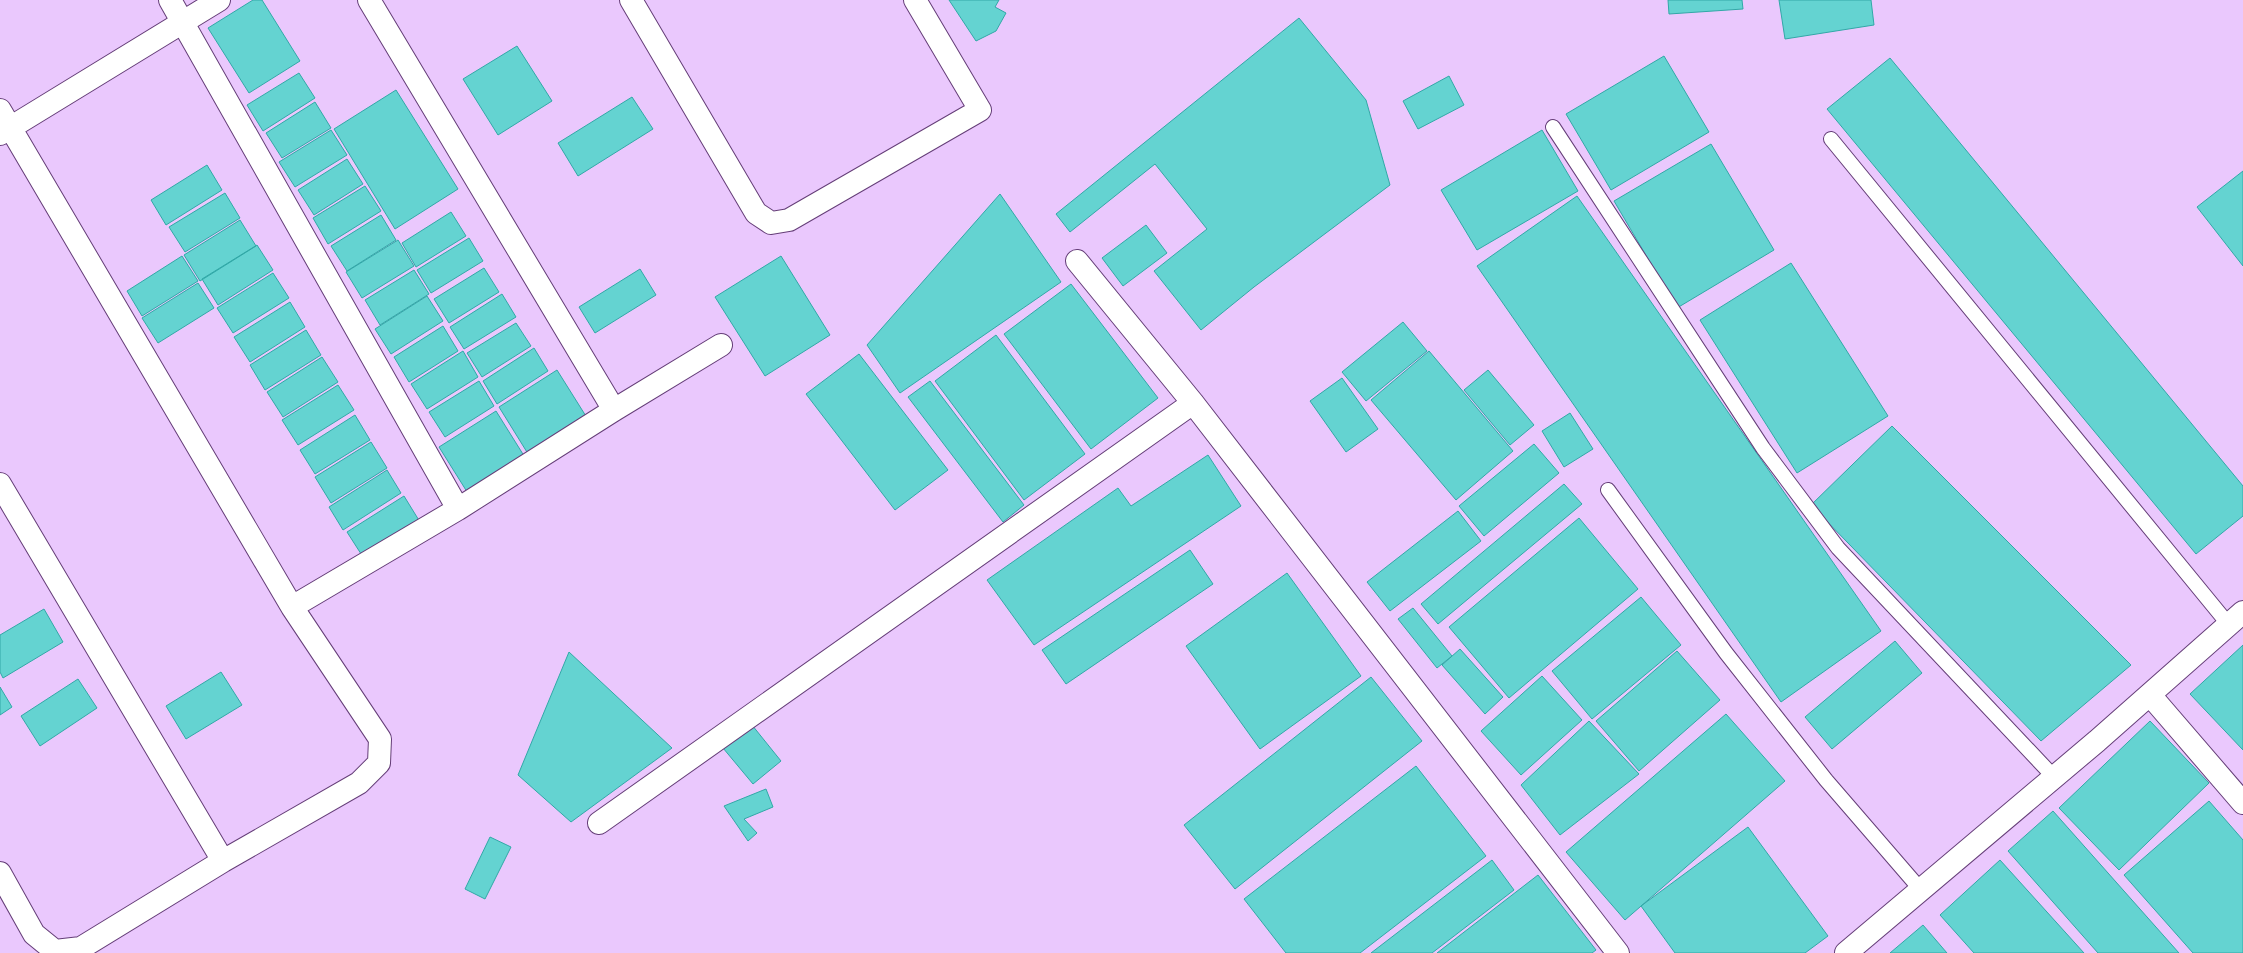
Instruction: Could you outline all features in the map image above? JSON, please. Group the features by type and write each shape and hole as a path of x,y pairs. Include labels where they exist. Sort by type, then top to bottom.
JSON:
{"street":[{"path":"170,0 458,509"},
{"path":"6,131 219,0"},
{"path":"369,0 614,410"},
{"path":"631,0 756,213 771,223 789,220 980,110 915,0"},
{"path":"0,110 6,131 292,607 380,739 379,763 360,783 223,861 81,948 55,952 34,934 0,873"},
{"path":"1077,261 1193,403 1618,953"},
{"path":"292,607 458,509 720,345"},
{"path":"599,823 1193,403"},
{"path":"0,484 223,861"},
{"path":"1846,953 2150,695 2236,618"},
{"path":"2150,695 2243,802"}],"lane":[{"path":"1553,127 1763,448 1838,548 2053,776"},
{"path":"1831,139 2236,618"},
{"path":"1608,490 1730,659 1826,780 1921,890"}],"building":[{"path":"253,0 262,0 300,61 249,93 208,28"},
{"path":"949,0 999,0 995,7 1006,13 996,31 976,41"},
{"path":"1668,0 1742,0 1743,9 1669,14"},
{"path":"1779,0 1871,0 1874,25 1785,39"},
{"path":"1299,18 1366,100 1390,185 1254,287 1201,330 1154,271 1207,229 1155,164 1070,232 1056,214"},
{"path":"517,46 552,101 498,135 463,79"},
{"path":"1664,56 1709,132 1611,190 1566,114"},
{"path":"1890,58 2243,486 2243,516 2196,554 1827,109"},
{"path":"299,73 315,98 263,131 247,105"},
{"path":"1449,76 1464,105 1418,129 1403,101"},
{"path":"396,90 458,189 395,229 334,129"},
{"path":"632,97 653,129 578,176 558,143"},
{"path":"315,102 331,128 282,158 266,133"},
{"path":"331,130 347,155 295,187 279,162"},
{"path":"1542,130 1578,191 1477,250 1441,190"},
{"path":"1711,144 1774,250 1677,308 1614,201"},
{"path":"347,159 363,184 314,215 298,190"},
{"path":"207,165 222,190 166,225 151,200"},
{"path":"2243,171 2243,266 2197,207"},
{"path":"365,186 381,211 328,244 313,218"},
{"path":"225,193 240,218 185,252 169,227"},
{"path":"1000,194 1061,282 900,393 867,345"},
{"path":"1577,196 1881,631 1781,702 1477,266"},
{"path":"451,212 466,236 416,267 402,243"},
{"path":"381,215 396,240 347,271 331,246"},
{"path":"240,220 256,246 200,281 184,255"},
{"path":"1146,225 1167,253 1123,286 1102,258"},
{"path":"469,238 483,261 431,293 417,270"},
{"path":"398,240 414,266 362,298 346,272"},
{"path":"257,245 273,270 218,305 202,279"},
{"path":"182,256 198,281 142,316 127,291"},
{"path":"781,256 830,335 765,376 715,297"},
{"path":"1791,263 1888,416 1797,473 1700,320"},
{"path":"484,268 499,292 449,323 434,299"},
{"path":"640,269 656,295 595,333 579,307"},
{"path":"414,270 429,294 380,325 365,300"},
{"path":"273,273 289,298 233,333 217,308"},
{"path":"198,283 214,308 158,343 142,318"},
{"path":"1071,284 1158,398 1091,449 1004,334"},
{"path":"502,294 516,317 464,349 450,327"},
{"path":"427,296 443,321 391,354 375,329"},
{"path":"290,302 305,327 250,362 234,337"},
{"path":"1403,322 1427,351 1366,401 1342,372"},
{"path":"516,323 531,346 482,377 467,353"},
{"path":"443,326 458,351 409,382 394,357"},
{"path":"306,330 321,355 265,390 250,365"},
{"path":"996,335 1085,454 1024,500 935,381"},
{"path":"534,348 548,371 497,404 483,381"},
{"path":"463,351 478,377 427,409 411,384"},
{"path":"1429,351 1513,451 1456,500 1371,400"},
{"path":"859,354 948,470 895,510 806,394"},
{"path":"322,357 338,382 283,417 267,392"},
{"path":"557,370 589,421 530,457 499,407"},
{"path":"1488,370 1534,425 1510,445 1464,390"},
{"path":"1342,378 1378,429 1346,452 1310,401"},
{"path":"479,381 494,406 445,437 429,412"},
{"path":"930,381 1024,505 1003,522 908,397"},
{"path":"338,385 354,410 298,445 282,420"},
{"path":"496,411 526,459 469,495 439,447"},
{"path":"1570,413 1593,449 1564,467 1542,431"},
{"path":"355,415 370,440 315,474 300,450"},
{"path":"1892,426 2131,665 2041,741 1811,505"},
{"path":"371,442 387,468 331,503 315,477"},
{"path":"1534,444 1559,473 1484,536 1459,506"},
{"path":"1208,455 1241,506 1034,645 987,580 1118,488 1131,506"},
{"path":"387,470 401,493 343,530 329,507"},
{"path":"1564,484 1582,504 1438,624 1421,604"},
{"path":"404,496 420,522 363,557 347,532"},
{"path":"1458,511 1481,541 1390,611 1367,582"},
{"path":"1579,518 1638,589 1509,698 1449,627"},
{"path":"1190,550 1213,584 1066,684 1042,650"},
{"path":"1287,573 1361,676 1260,749 1186,646"},
{"path":"1641,597 1681,645 1592,719 1552,671"},
{"path":"1413,608 1452,656 1437,668 1398,619"},
{"path":"44,609 63,642 3,678 0,672 0,635"},
{"path":"1895,641 1922,673 1832,749 1805,717"},
{"path":"2243,645 2243,750 2190,694"},
{"path":"1460,649 1503,697 1485,714 1442,665"},
{"path":"1677,651 1720,700 1639,771 1596,721"},
{"path":"569,652 672,748 571,822 518,775"},
{"path":"221,672 242,705 186,739 166,706"},
{"path":"1542,676 1582,720 1521,775 1481,731"},
{"path":"1371,677 1422,741 1235,889 1184,825"},
{"path":"78,679 97,708 40,746 21,716"},
{"path":"0,687 12,707 0,715"},
{"path":"1726,714 1785,781 1625,920 1566,852"},
{"path":"1589,721 1639,774 1560,835 1521,785"},
{"path":"2150,721 2209,783 2119,870 2059,808"},
{"path":"752,725 781,761 753,784 723,748"},
{"path":"1416,766 1486,856 1360,953 1286,953 1244,899"},
{"path":"766,789 773,807 744,819 757,833 748,841 724,806"},
{"path":"2209,801 2243,840 2243,953 2193,953 2124,875"},
{"path":"2053,811 2179,953 2098,953 2008,851"},
{"path":"1748,827 1828,936 1805,953 1675,953 1641,906"},
{"path":"490,837 511,847 485,899 465,889"},
{"path":"1492,860 1514,890 1432,953 1371,953"},
{"path":"2000,860 2084,953 1974,953 1940,915"},
{"path":"1538,875 1596,950 1592,953 1437,953"},
{"path":"1923,925 1947,953 1890,953"}]}
